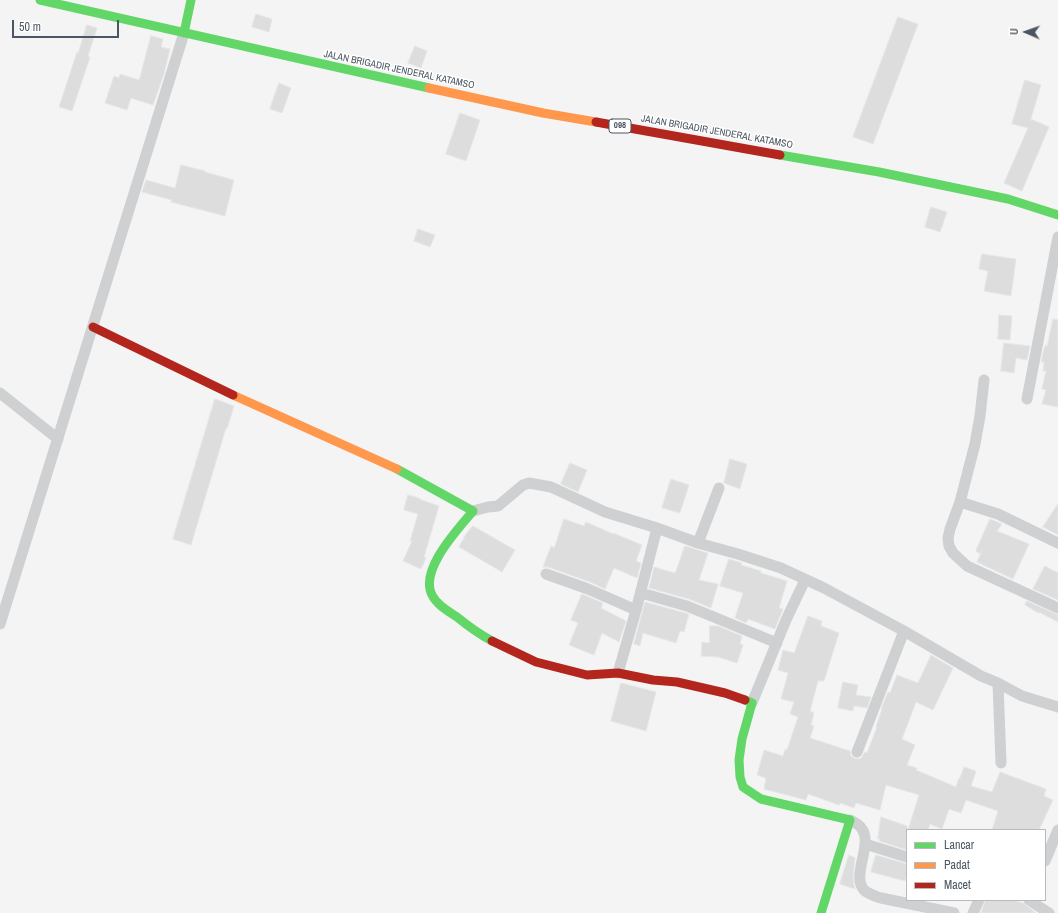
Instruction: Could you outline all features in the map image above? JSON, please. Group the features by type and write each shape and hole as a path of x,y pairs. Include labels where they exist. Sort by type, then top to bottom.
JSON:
{"street":[{"name":"098","path":"40,0 184,33"},
{"path":"0,624 184,33 191,0"},
{"name":"JALAN BRIGADIR JENDERAL KATAMSO","path":"184,33 543,113 879,172 1008,199 1058,215"},
{"path":"1027,400 1058,237"},
{"path":"93,327 231,394 395,468 473,511"},
{"path":"984,380 975,444 960,502 949,534 949,546 967,566 1058,608"},
{"path":"0,393 58,439"},
{"path":"752,703 725,693 677,682 653,680 618,673 587,675 536,662 481,635 435,600 430,586 432,571 440,555 452,537 473,511 498,506 523,485 529,483 551,487 605,512 658,528 698,543 781,568 824,588 904,631 968,669 1022,696 1058,707"},
{"path":"698,543 719,488"},
{"path":"960,502 998,514 1058,543"},
{"path":"618,673 658,528"},
{"path":"546,574 588,589 636,610"},
{"path":"805,580 786,620 752,703 742,739 739,760 740,777 743,787 748,792 761,799 850,820 859,825 865,836 860,882 866,891 881,898 954,913"},
{"path":"641,593 687,606 777,644"},
{"path":"857,752 904,631"},
{"path":"998,683 1001,764"},
{"path":"821,913 850,820"},
{"path":"1046,859 1058,830"},
{"path":"865,844 906,857"},
{"path":"973,913 979,901"},
{"path":"1031,901 1049,913"}],"building":[{"path":"256,14 272,19 269,32 252,27"},
{"path":"898,17 918,24 873,144 853,137"},
{"path":"87,25 97,28 88,56 90,57 72,111 59,107"},
{"path":"151,36 163,39 161,47 170,49 164,74 153,105 131,98 127,110 105,103 114,76 119,78 120,74 139,80"},
{"path":"415,46 427,51 421,68 408,63"},
{"path":"1025,80 1041,85 1030,122 1031,119 1049,127 1022,191 1004,183 1028,128 1012,124"},
{"path":"279,83 291,88 282,113 270,109"},
{"path":"460,113 480,120 466,161 446,154"},
{"path":"181,165 234,180 225,216 171,202 172,200 142,192 146,180 175,188"},
{"path":"931,207 947,212 940,232 925,227"},
{"path":"418,229 435,235 430,247 414,241"},
{"path":"982,254 1016,259 1011,296 984,291 988,271 979,269"},
{"path":"999,315 1012,316 1010,340 998,339"},
{"path":"1053,319 1058,320 1058,407 1042,404 1046,390 1042,389 1046,371 1043,371 1044,362 1041,362 1045,345 1047,346"},
{"path":"1004,343 1030,346 1027,360 1016,358 1014,373 1001,371"},
{"path":"215,399 234,406 191,545 173,539"},
{"path":"730,459 747,464 740,489 724,483"},
{"path":"570,463 587,470 578,492 561,484"},
{"path":"671,479 689,485 680,513 662,508"},
{"path":"408,495 439,506 424,557 426,558 421,569 403,561 412,541 410,541 418,514 404,510"},
{"path":"1058,504 1058,535 1043,527"},
{"path":"564,519 584,526 586,522 642,545 636,561 641,563 637,578 614,568 605,589 548,567 543,567 551,546 554,548"},
{"path":"990,519 1002,524 997,531 1029,544 1013,579 977,562 982,550 980,554 976,551"},
{"path":"473,526 515,550 502,572 459,547 466,534"},
{"path":"685,546 708,553 699,580 718,584 711,608 689,599 649,588 654,567 675,573"},
{"path":"729,559 742,563 741,565 761,571 761,573 787,581 779,608 783,609 775,629 748,619 746,623 735,618 743,593 720,586"},
{"path":"1045,566 1058,573 1058,600 1033,589"},
{"path":"582,594 603,603 601,608 626,621 619,642 602,633 594,655 569,645 578,623 571,620"},
{"path":"1027,601 1058,615 1058,622 1025,605"},
{"path":"645,602 689,614 684,632 680,631 676,643 643,633 640,646 634,644"},
{"path":"808,616 822,621 821,626 839,633 824,681 818,681 810,711 814,713 811,725 814,726 810,738 850,751 851,756 858,759 861,758 865,752 867,753 877,727 881,709 888,692 890,693 897,675 918,683 931,655 953,668 933,710 916,702 902,739 915,745 907,765 917,768 916,770 956,787 964,767 976,771 971,786 992,792 1000,772 1046,789 1044,796 1053,800 1039,829 992,829 998,811 966,800 961,813 949,809 942,829 930,824 928,829 908,829 919,795 886,785 880,810 856,803 854,808 840,803 839,805 808,794 806,800 764,789 766,778 757,775 764,750 783,756 785,749 787,750 798,717 790,714 794,702 781,699 788,673 778,670 783,650 794,653"},
{"path":"710,626 718,626 742,636 740,644 743,645 737,663 718,657 701,656 702,642 709,643"},
{"path":"843,682 858,685 856,695 871,697 867,708 854,706 853,711 838,708"},
{"path":"621,683 656,692 646,731 611,721"},
{"path":"881,817 907,826 906,850 879,841 880,839 878,839"},
{"path":"849,855 855,858 853,876 855,889 840,884"},
{"path":"876,855 906,864 905,881 871,872"},
{"path":"986,901 1016,901 1023,903 1036,913 981,913"}],"traffic: fast":[{"path":"40,0 429,88"},
{"path":"184,33 191,0"},
{"path":"780,155 879,172 1008,199 1058,215"},
{"path":"397,469 473,511 442,550 435,562 429,585 434,599 440,605 474,630 492,641"},
{"path":"745,700 752,703 742,739 739,760 740,777 743,787 761,799 850,820 821,913"}],"traffic: slow":[{"path":"429,88 543,113 596,122"},
{"path":"233,395 397,469"}],"traffic: jam":[{"path":"596,122 780,155"},
{"path":"93,327 233,395"},
{"path":"492,641 536,662 587,675 618,673 653,680 677,682 725,693 745,700"}]}
